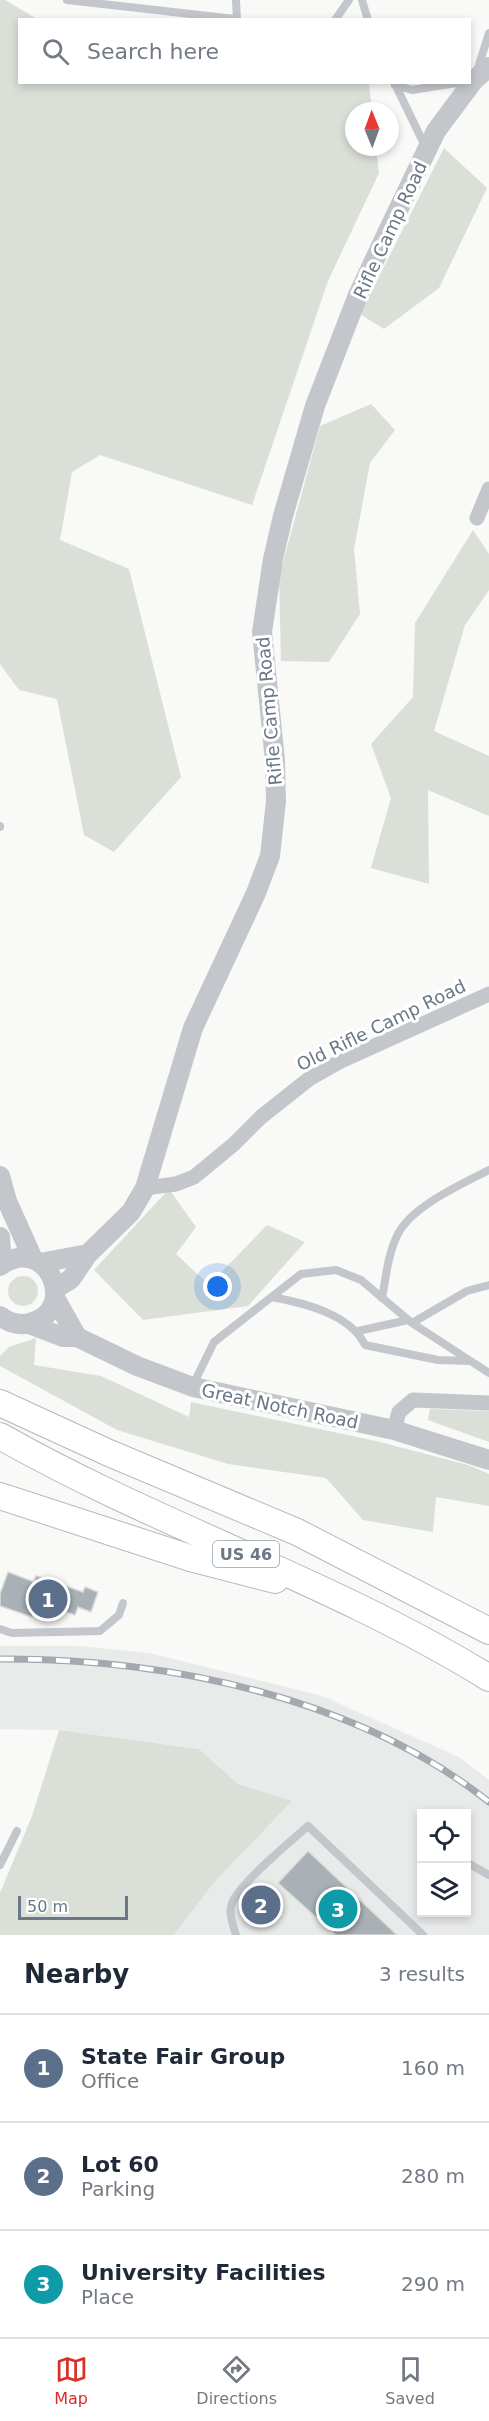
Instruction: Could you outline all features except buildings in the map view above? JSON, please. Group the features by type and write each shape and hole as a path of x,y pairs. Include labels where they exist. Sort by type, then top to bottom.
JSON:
{"highway":[{"name":"US 46","path":"0,1403 297,1532 489,1631"},
{"name":"US 46","path":"0,1436 72,1475 394,1623 489,1678"},
{"path":"0,1496 190,1558 336,1595"}],"street":[{"name":"Rifle Camp Road","path":"471,80 489,67"},
{"name":"Rifle Camp Road","path":"0,1335 46,1315 55,1293 71,1279 88,1254 131,1212 145,1188 193,1028 256,892 270,856 276,801 275,761 262,632 273,559 315,406 332,359 387,231 427,150 467,84"},
{"path":"477,518 489,489"},
{"name":"Old Rifle Camp Road","path":"145,1188 176,1184 194,1177 234,1144 261,1117 309,1079 339,1062 489,994"},
{"path":"0,1176 7,1201 36,1261 51,1274 55,1293 77,1337"},
{"path":"0,1237 1,1265 22,1257 36,1261 88,1254"},
{"name":"Great Notch Road","path":"0,1316 63,1337 77,1337 137,1366 193,1387 394,1430 489,1461"},
{"path":"394,1430 399,1412 413,1400 489,1403"}],"lane":[{"path":"66,0 227,18"},
{"path":"236,0 236,18"},
{"path":"336,18 349,0"},
{"path":"362,0 368,18"},
{"path":"471,76 489,33"},
{"path":"395,84 412,90 450,84"},
{"path":"395,84 427,150"},
{"path":"382,1298 392,1248 403,1226 448,1192 489,1170"},
{"path":"193,1387 214,1342 301,1274 336,1270 361,1280 410,1322 489,1373"},
{"path":"358,1331 410,1322 467,1291 489,1285"},
{"path":"272,1297 307,1303 358,1331 365,1345 427,1359 470,1361"},
{"path":"0,1629 12,1633 100,1631 119,1615 123,1603"},
{"path":"236,1935 231,1910 240,1890 308,1826 423,1935"},
{"path":"0,1865 17,1831"},
{"path":"468,1863 489,1875"}],"shaded area":[{"path":"0,0 5,0 35,18 18,18 18,84 369,84 371,102 345,102 345,156 377,156 379,173 328,281 252,505 100,455 72,472 60,540 129,569 181,777 114,852 84,835 57,699 19,690 0,664"},
{"path":"444,148 487,188 439,288 384,329 360,314"},
{"path":"371,404 395,430 370,463 354,549 360,614 329,662 281,661 279,577 320,426"},
{"path":"473,530 489,554 489,590 465,625 434,731 489,756 489,816 428,790 429,884 371,868 391,798 371,744 413,697 415,623"},
{"path":"169,1189 196,1227 176,1254 209,1285 267,1225 305,1242 248,1306 143,1320 94,1270"},
{"path":"23,1276 34,1280 38,1291 34,1302 23,1306 12,1302 8,1291 12,1280"},
{"path":"36,1338 34,1365 101,1376 189,1417 191,1402 376,1441 468,1465 489,1474 489,1506 436,1497 433,1532 363,1520 326,1478 228,1464 117,1430 0,1366 0,1356 9,1347"},
{"path":"430,1409 489,1411 489,1442 428,1420"},
{"path":"0,1646 79,1646 149,1653 322,1696 459,1757 489,1780 489,1935 174,1935 216,1880 291,1801 238,1784 199,1749 60,1730 0,1729"},
{"path":"59,1730 199,1749 238,1784 292,1801 216,1880 174,1935 0,1935 0,1893 32,1816"}],"railway":[{"path":"0,1659 127,1666 192,1676 257,1691 320,1710 380,1735 437,1766 489,1802"}],"place":[{"name":"State Fair Group","path":"48,1599"},
{"name":"Lot 60","path":"261,1905"},
{"name":"University Facilities","path":"338,1909"}]}
